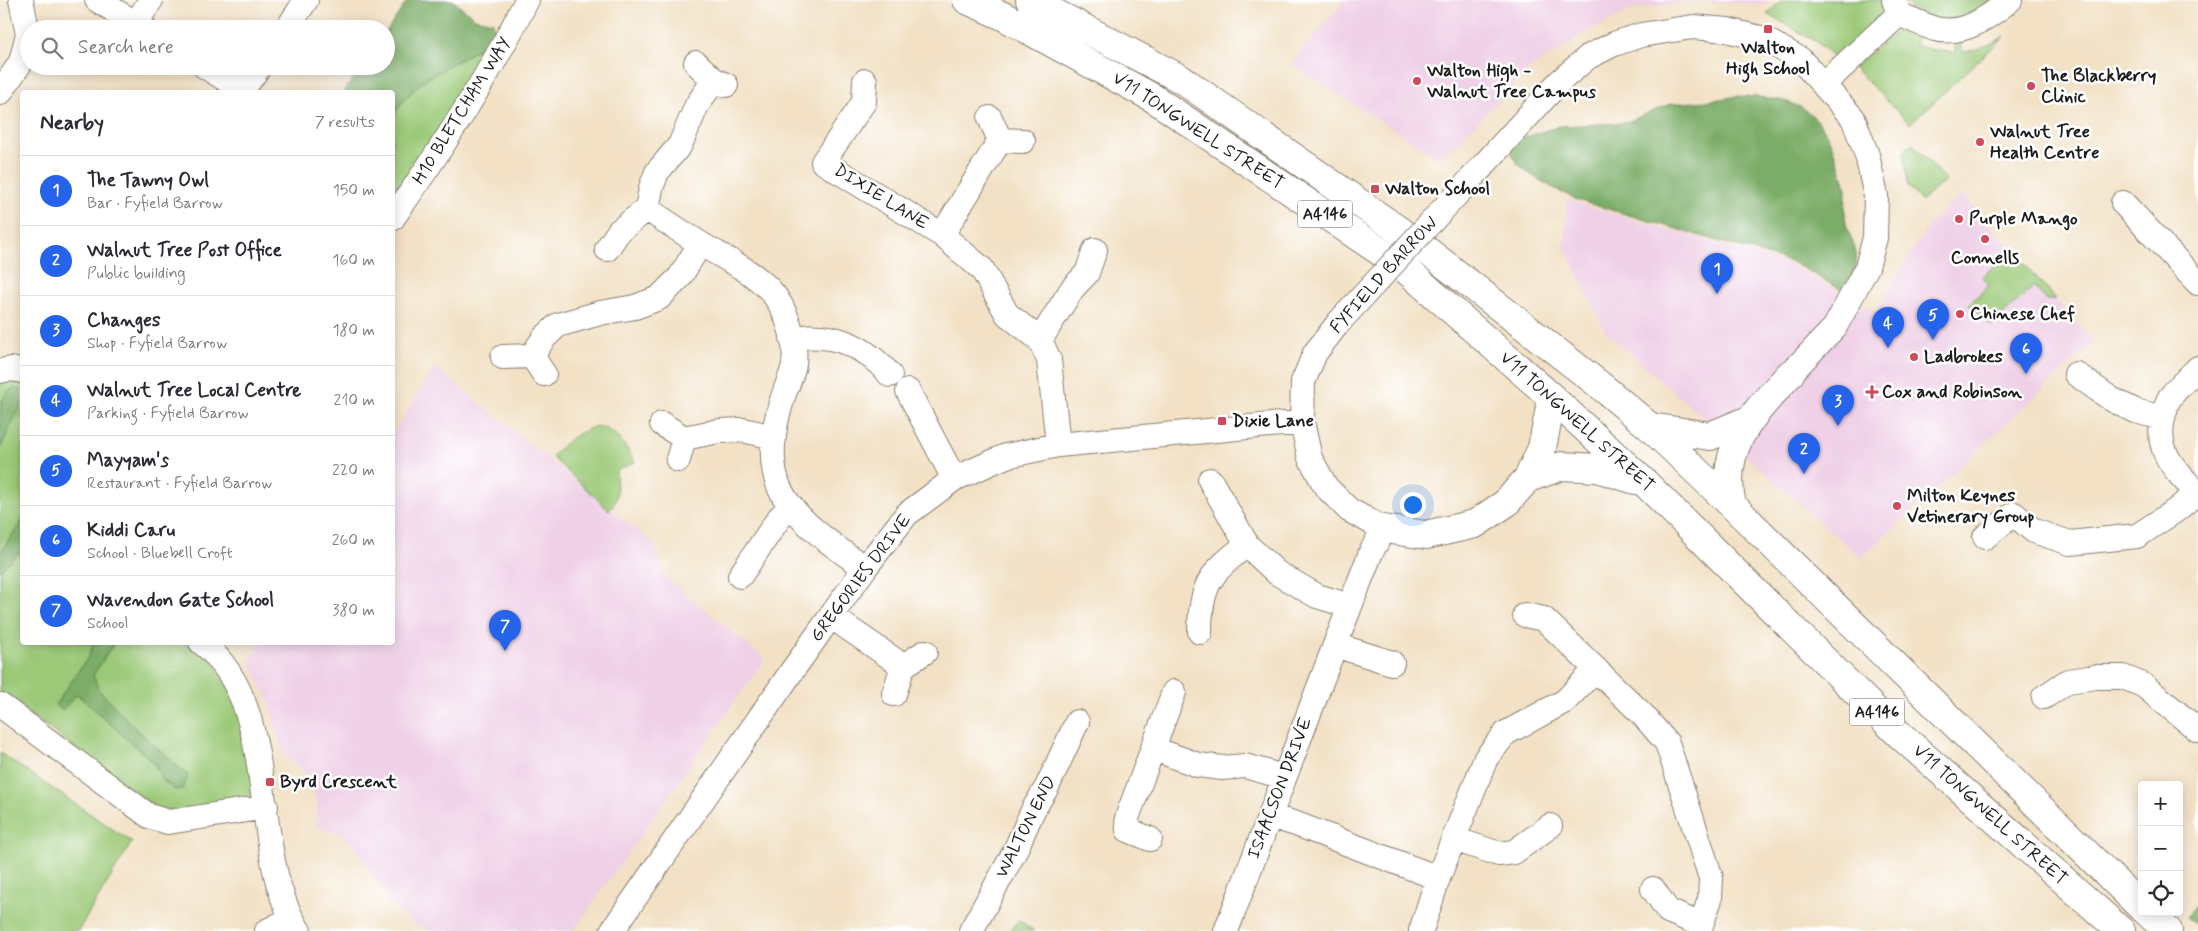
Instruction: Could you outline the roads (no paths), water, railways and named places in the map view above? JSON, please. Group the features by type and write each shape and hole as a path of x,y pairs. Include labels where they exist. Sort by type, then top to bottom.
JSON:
{"highway":[{"name":"V11 TONGWELL STREET","path":"967,0 1003,16 1153,98 1403,267 1549,395 1644,482 1900,735 2121,931"},
{"name":"V11 TONGWELL STREET","path":"1030,0 1182,79 1416,243 1602,386 1650,427 1732,505 2138,904"},
{"path":"1732,505 1728,488 1731,459 1749,420 1790,374"},
{"path":"1384,529 1426,535 1475,524 1506,503 1528,478 1542,448 1550,408 1549,395"},
{"path":"1650,427 1710,436 1749,420"},
{"path":"1528,478 1562,466 1597,468 1644,482"},
{"path":"2151,916 2168,931"}],"street":[{"path":"21,0 25,20"},
{"path":"97,0 130,20"},
{"path":"143,20 151,0"},
{"path":"293,20 306,0"},
{"name":"H10 BLETCHAM WAY","path":"395,215 450,136 508,37 527,0"},
{"path":"1824,84 1896,7 1936,29 1953,30 1969,27 1993,14 2010,0"},
{"name":"FYFIELD BARROW","path":"1384,529 1349,510 1326,487 1310,458 1302,422 1303,382 1315,353 1339,322 1559,82 1588,57 1614,44 1641,35 1693,27 1727,30 1764,39 1800,60 1824,84 1853,118 1866,155 1876,196 1875,238 1867,267 1835,326 1790,374"},
{"path":"0,93 20,63"},
{"path":"607,249 619,231 647,209 656,172 680,145 697,105 720,82 696,63"},
{"path":"218,75 240,90"},
{"path":"243,90 254,75"},
{"name":"DIXIE LANE","path":"865,81 864,102 823,162 942,235 982,269 1007,314 1040,340 1049,360 1058,445"},
{"name":"DIXIE LANE","path":"942,235 1012,140 990,118"},
{"path":"2123,203 2198,283"},
{"path":"647,209 752,275 770,291 784,313 792,338 794,365 780,403 774,438 773,463 780,489 792,507 809,525 866,568"},
{"path":"503,356 538,365 544,338 558,325 600,313 635,307 659,298 680,277 700,244"},
{"path":"1040,340 1072,289 1087,273 1095,250"},
{"path":"792,338 812,335 835,338 857,347 877,360 890,375"},
{"path":"1985,537 2014,514 2034,531 2070,543 2137,536 2198,493 2175,471 2165,454 2162,435 2163,418 2169,397 2198,368"},
{"path":"0,371 11,369 20,371"},
{"path":"2076,374 2111,399 2135,411 2163,418"},
{"path":"908,391 954,478"},
{"name":"GREGORIES DRIVE","path":"612,931 792,671 866,568 907,514 954,478 1006,456 1058,445 1302,422"},
{"path":"662,424 681,449 719,431 743,430 774,438"},
{"path":"1210,480 1247,545 1277,573 1318,596 1350,606"},
{"path":"740,576 779,518 792,507"},
{"name":"ISAACSON DRIVE","path":"1226,931 1371,552 1384,529"},
{"path":"1200,632 1200,608 1211,577 1222,563 1247,545"},
{"path":"1525,615 1544,619 1642,714 1667,743 1711,878 1710,900 1700,928 1668,911 1653,888"},
{"path":"832,617 903,666"},
{"path":"204,645 234,680 249,721 279,886 295,925 267,931"},
{"path":"1335,645 1392,663"},
{"path":"894,694 903,666 925,652"},
{"path":"1422,931 1438,878 1486,758 1506,733 1565,701 1596,669"},
{"path":"2044,697 2068,681 2096,677 2123,677 2143,685 2196,724"},
{"path":"1150,839 1128,830 1127,818 1174,692"},
{"path":"0,705 149,816 168,822 266,807"},
{"name":"WALTON END","path":"971,931 1014,854 1032,810 1047,787 1077,722"},
{"path":"1154,749 1198,765 1222,768 1245,766 1284,777"},
{"path":"1270,816 1438,878"},
{"path":"1454,839 1499,854 1514,852 1550,826"}],"place":[{"name":"Walton High School","path":"1768,29"},
{"name":"Walton High - Walnut Tree Campus","path":"1417,81"},
{"name":"The Blackberry Clinic","path":"2031,86"},
{"name":"Walnut Tree Health Centre","path":"1980,142"},
{"name":"Walton School","path":"1375,189"},
{"name":"Purple Mango","path":"1959,219"},
{"name":"Connells","path":"1985,239"},
{"name":"The Tawny Owl","path":"1717,294"},
{"name":"Chinese Chef","path":"1960,314"},
{"name":"Mayyam's","path":"1933,340"},
{"name":"Walnut Tree Local Centre","path":"1888,348"},
{"name":"Ladbrokes","path":"1914,357"},
{"name":"Kiddi Caru","path":"2026,374"},
{"name":"Cox and Robinson","path":"1872,392"},
{"name":"Dixie Lane","path":"1222,421"},
{"name":"Changes","path":"1838,426"},
{"name":"Walnut Tree Post Office","path":"1804,474"},
{"name":"Milton Keynes Vetinerary Group","path":"1897,506"},
{"name":"Wavendon Gate School","path":"505,651"},
{"name":"Byrd Crescent","path":"270,782"}]}
